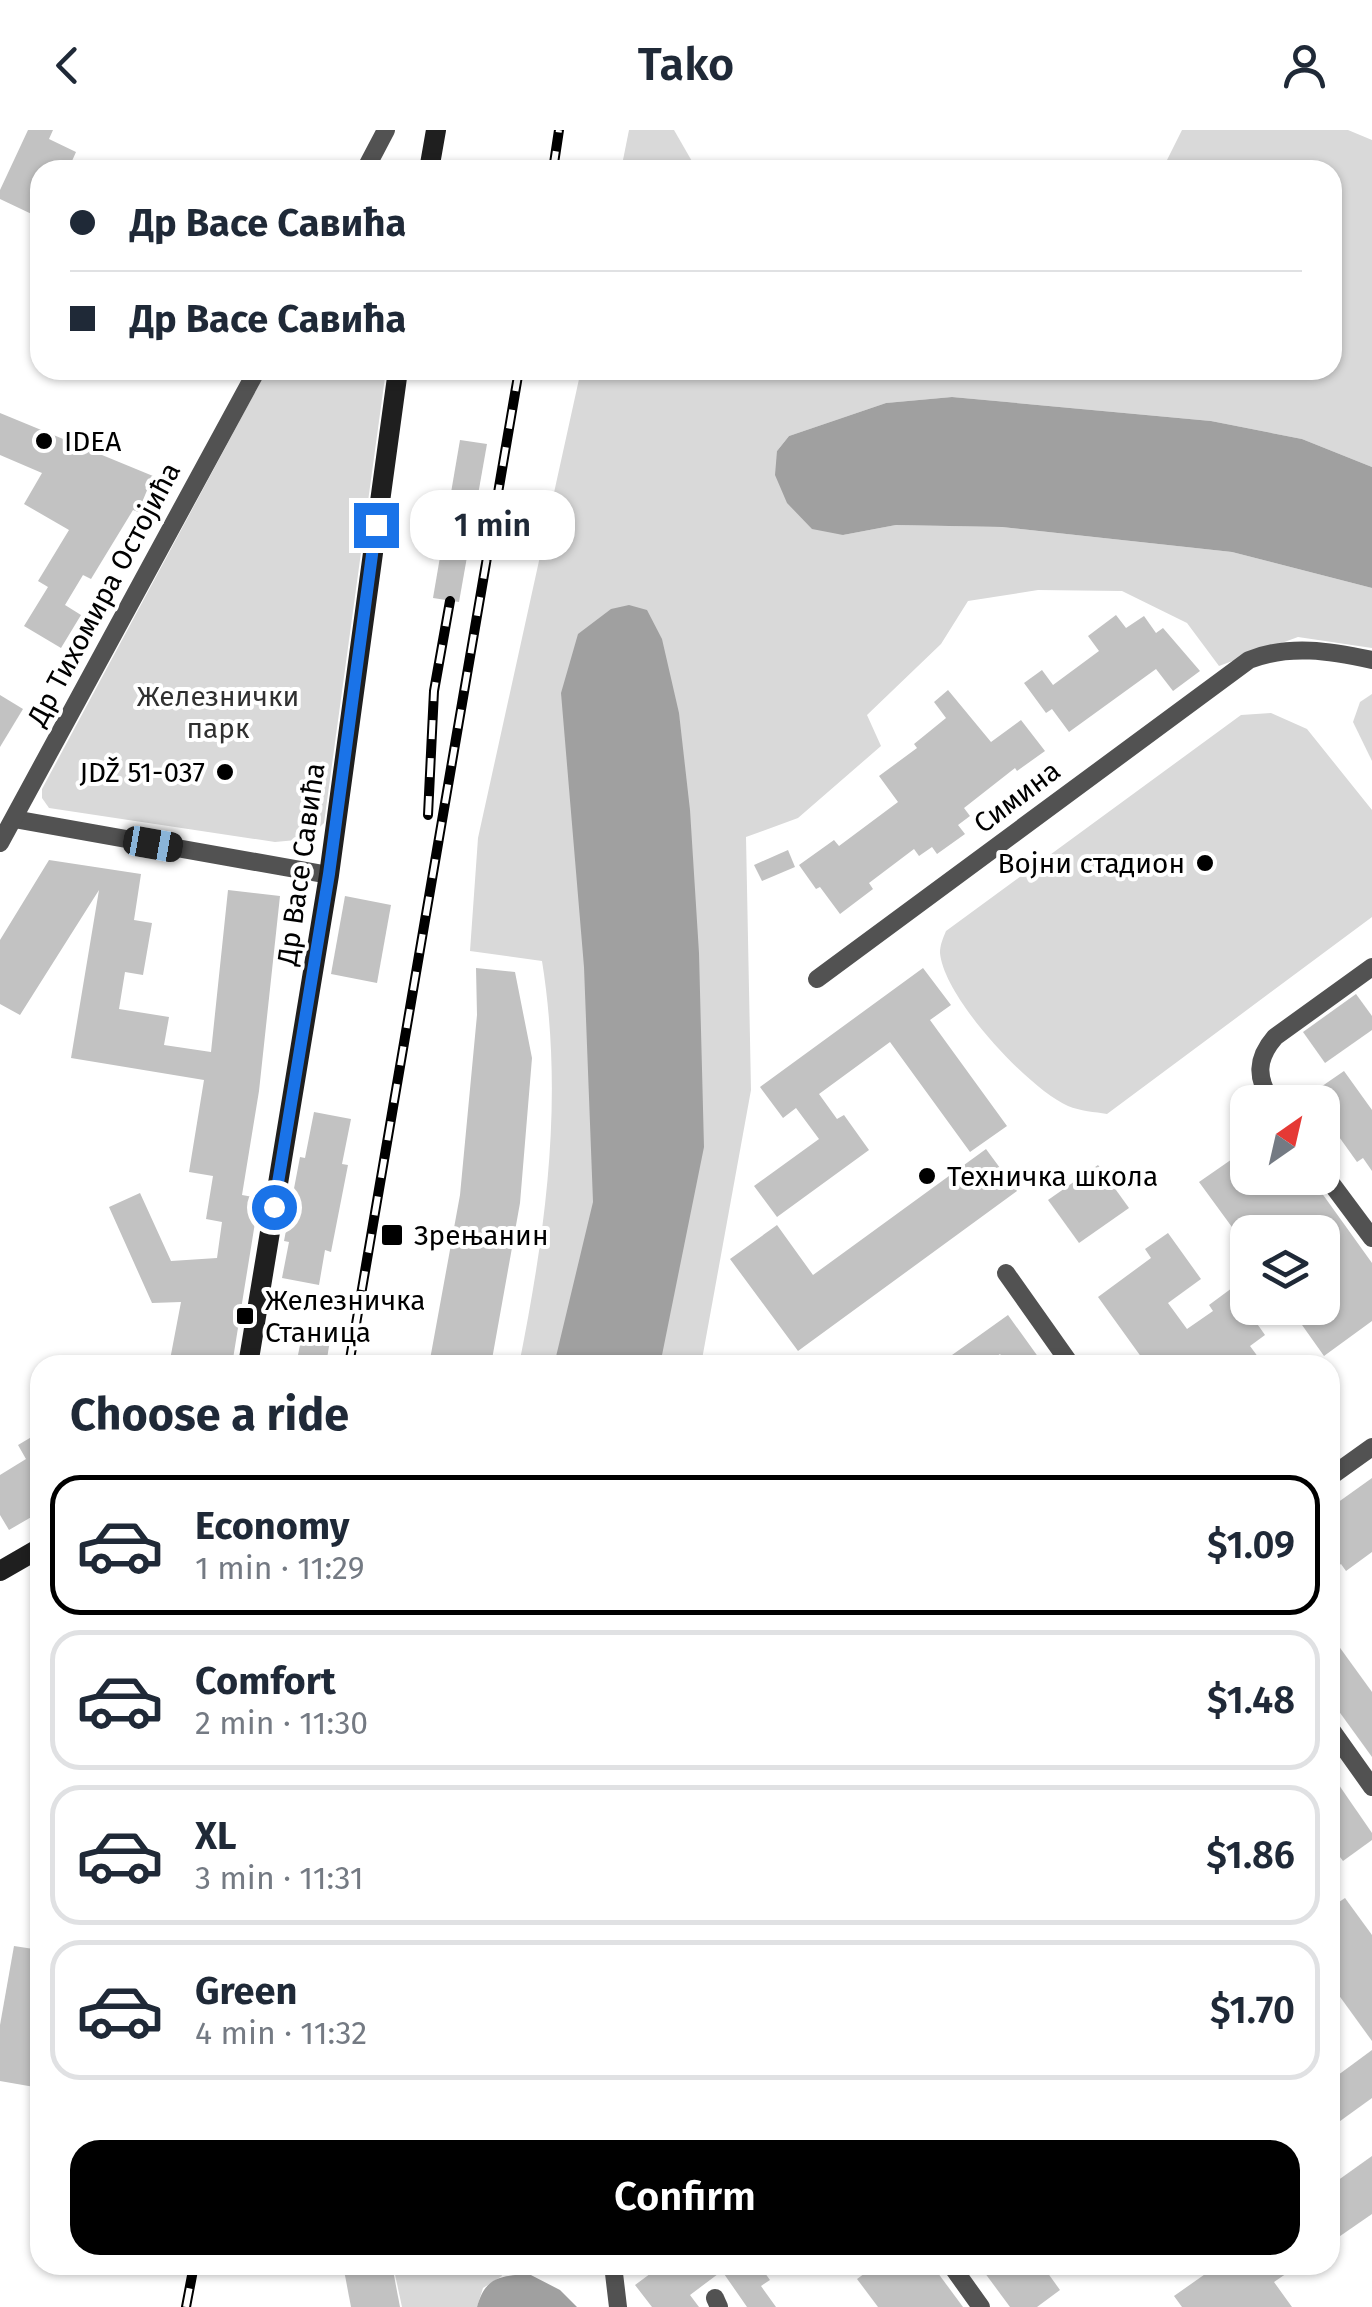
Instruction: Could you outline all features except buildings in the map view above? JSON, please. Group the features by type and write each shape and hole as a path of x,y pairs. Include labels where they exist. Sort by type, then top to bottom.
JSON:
{"street":[{"path":"370,160 386,130"},
{"path":"431,160 436,130"},
{"name":"Др Тихомира Остојића","path":"0,843 251,380"},
{"name":"Др Васе Савића","path":"250,1355 329,874 397,380"},
{"name":"Симина","path":"817,979 1249,660 1262,654 1299,650 1372,660"},
{"path":"14,819 329,874"},
{"path":"1265,1085 1260,1074 1262,1052 1275,1037 1372,967"},
{"path":"1340,1195 1372,1238"},
{"path":"1006,1273 1064,1355"},
{"path":"1340,1470 1372,1447"},
{"path":"0,1571 30,1554"},
{"path":"1340,1742 1372,1787"},
{"path":"614,2275 618,2307"},
{"path":"957,2275 981,2307"}],"green space":[{"path":"629,130 674,130 691,160 623,160"},
{"path":"1182,130 1348,130 1372,140 1372,467 1302,439 1211,421 952,397 886,403 789,436 777,451 843,535 896,525 1002,527 1232,552 1372,588 1372,648 1298,637 1219,666 1187,623 1122,591 1038,590 968,601 941,644 867,715 881,746 798,818 746,837 751,1090 703,1355 521,1355 544,1214 552,1114 542,961 470,951 478,838 579,380 1342,380 1342,160 1167,160"},
{"name":"Железнички парк","path":"262,380 385,380 324,823 307,839 275,842 49,808 42,798 42,789"},
{"path":"1372,694 1372,761 1353,722 1360,702"},
{"name":"Војни стадион","path":"1271,713 1307,729 1372,810 1372,917 1107,1114 1068,1106 1011,1062 972,1016 945,972 940,953 946,931 1241,715"},
{"path":"395,2275 502,2276 483,2288 477,2307 402,2307"}],"shaded area":[{"path":"952,397 1211,421 1302,439 1372,467 1372,588 1232,552 1002,527 896,525 843,535 812,529 787,503 775,475 777,451 789,436 886,403"},
{"path":"629,605 647,610 662,639 679,713 699,953 704,1147 662,1355 556,1355 593,1202 584,967 561,693 578,634 611,609"},
{"path":"531,2275 560,2290 577,2307 477,2307 490,2283 510,2276"}],"railway":[{"path":"554,160 559,130"},
{"path":"351,1355 517,380"},
{"path":"428,815 434,691 450,601"},
{"path":"186,2307 192,2275"}],"place":[{"name":"IDEA","path":"44,441"},
{"name":"JDŽ 51-037","path":"225,772"},
{"name":"Војни стадион","path":"1205,863"},
{"name":"Техничка школа","path":"927,1176"},
{"name":"Зрењанин","path":"392,1235"},
{"name":"Железничка Станица","path":"245,1316"}],"route":[{"path":"274,1207 329,874 376,525"}]}
